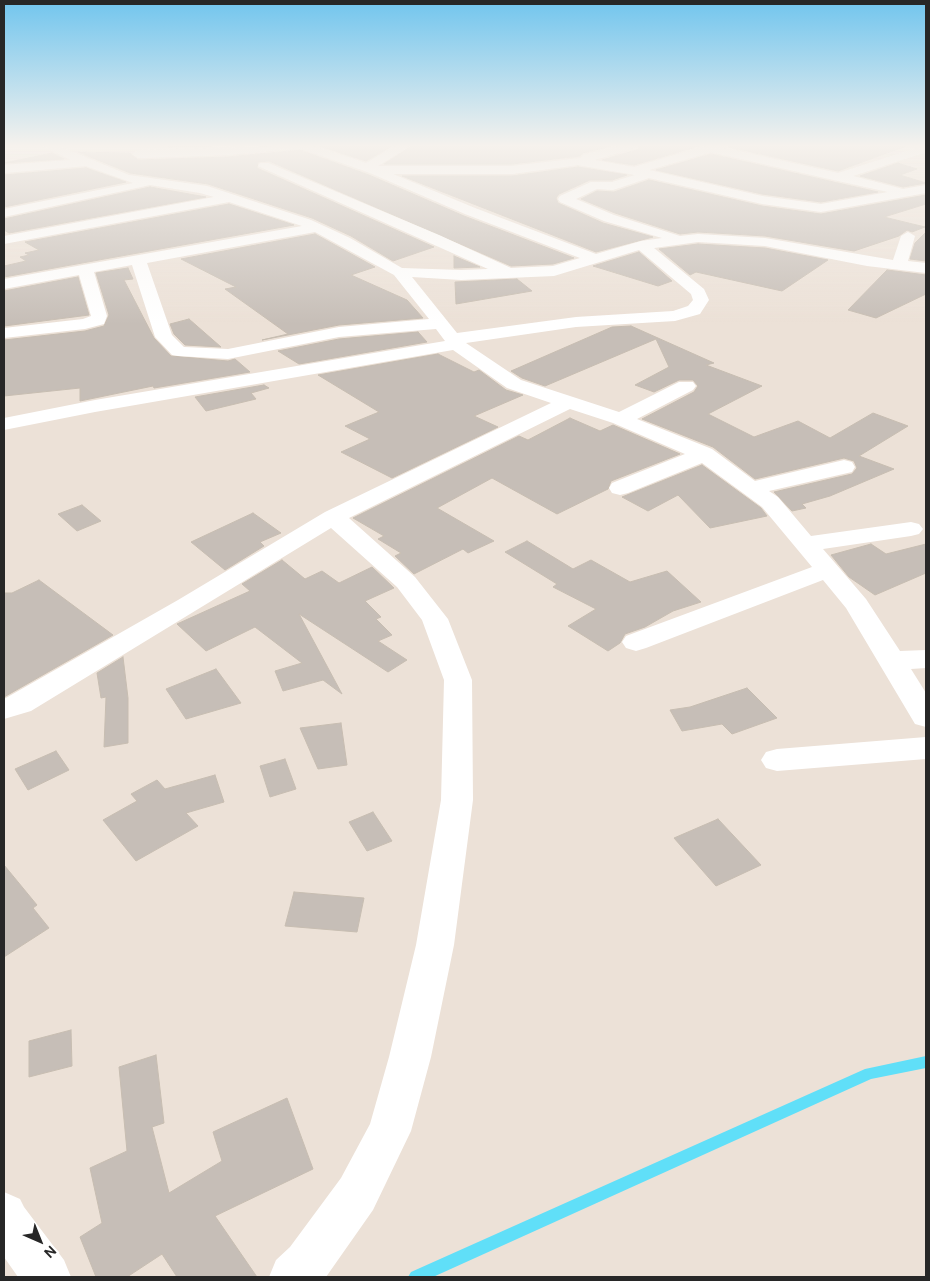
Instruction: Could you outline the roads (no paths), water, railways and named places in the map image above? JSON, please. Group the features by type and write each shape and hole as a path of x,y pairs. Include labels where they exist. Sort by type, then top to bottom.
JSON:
{"street":[{"path":"4,213 44,205"},
{"path":"26,227 129,205"},
{"path":"4,240 193,205"},
{"path":"249,205 315,227 345,241 400,272 454,342 514,384 620,419 704,454 753,488 770,502 856,605 926,717"},
{"path":"357,205 484,260 511,274"},
{"path":"458,205 596,260"},
{"path":"578,205 609,218 680,239"},
{"path":"797,205 821,208 839,205"},
{"path":"4,284 315,227"},
{"path":"899,266 908,236"},
{"path":"400,272 461,275 554,271 641,245 680,239 716,238 765,242 899,266 926,268"},
{"path":"4,424 94,406 454,342 576,322 675,316 694,310 702,300 698,292 641,245"},
{"path":"138,260 164,337 178,351 228,354 339,332 441,323"},
{"path":"4,334 85,324 98,320 99,316 94,294 85,269"},
{"path":"620,419 686,386"},
{"path":"4,709 21,704 333,517 568,402"},
{"path":"620,488 704,454"},
{"path":"753,488 844,467"},
{"path":"293,1277 307,1264 357,1194 389,1131 410,1057 435,945 457,800 458,680 435,619 406,582 333,517"},
{"path":"805,544 911,528"},
{"path":"636,642 827,570"},
{"path":"890,661 926,659"},
{"path":"777,760 926,748"},
{"path":"4,1215 5,1220 46,1277"}],"waterway":[{"path":"416,1277 870,1073 926,1062"}]}
